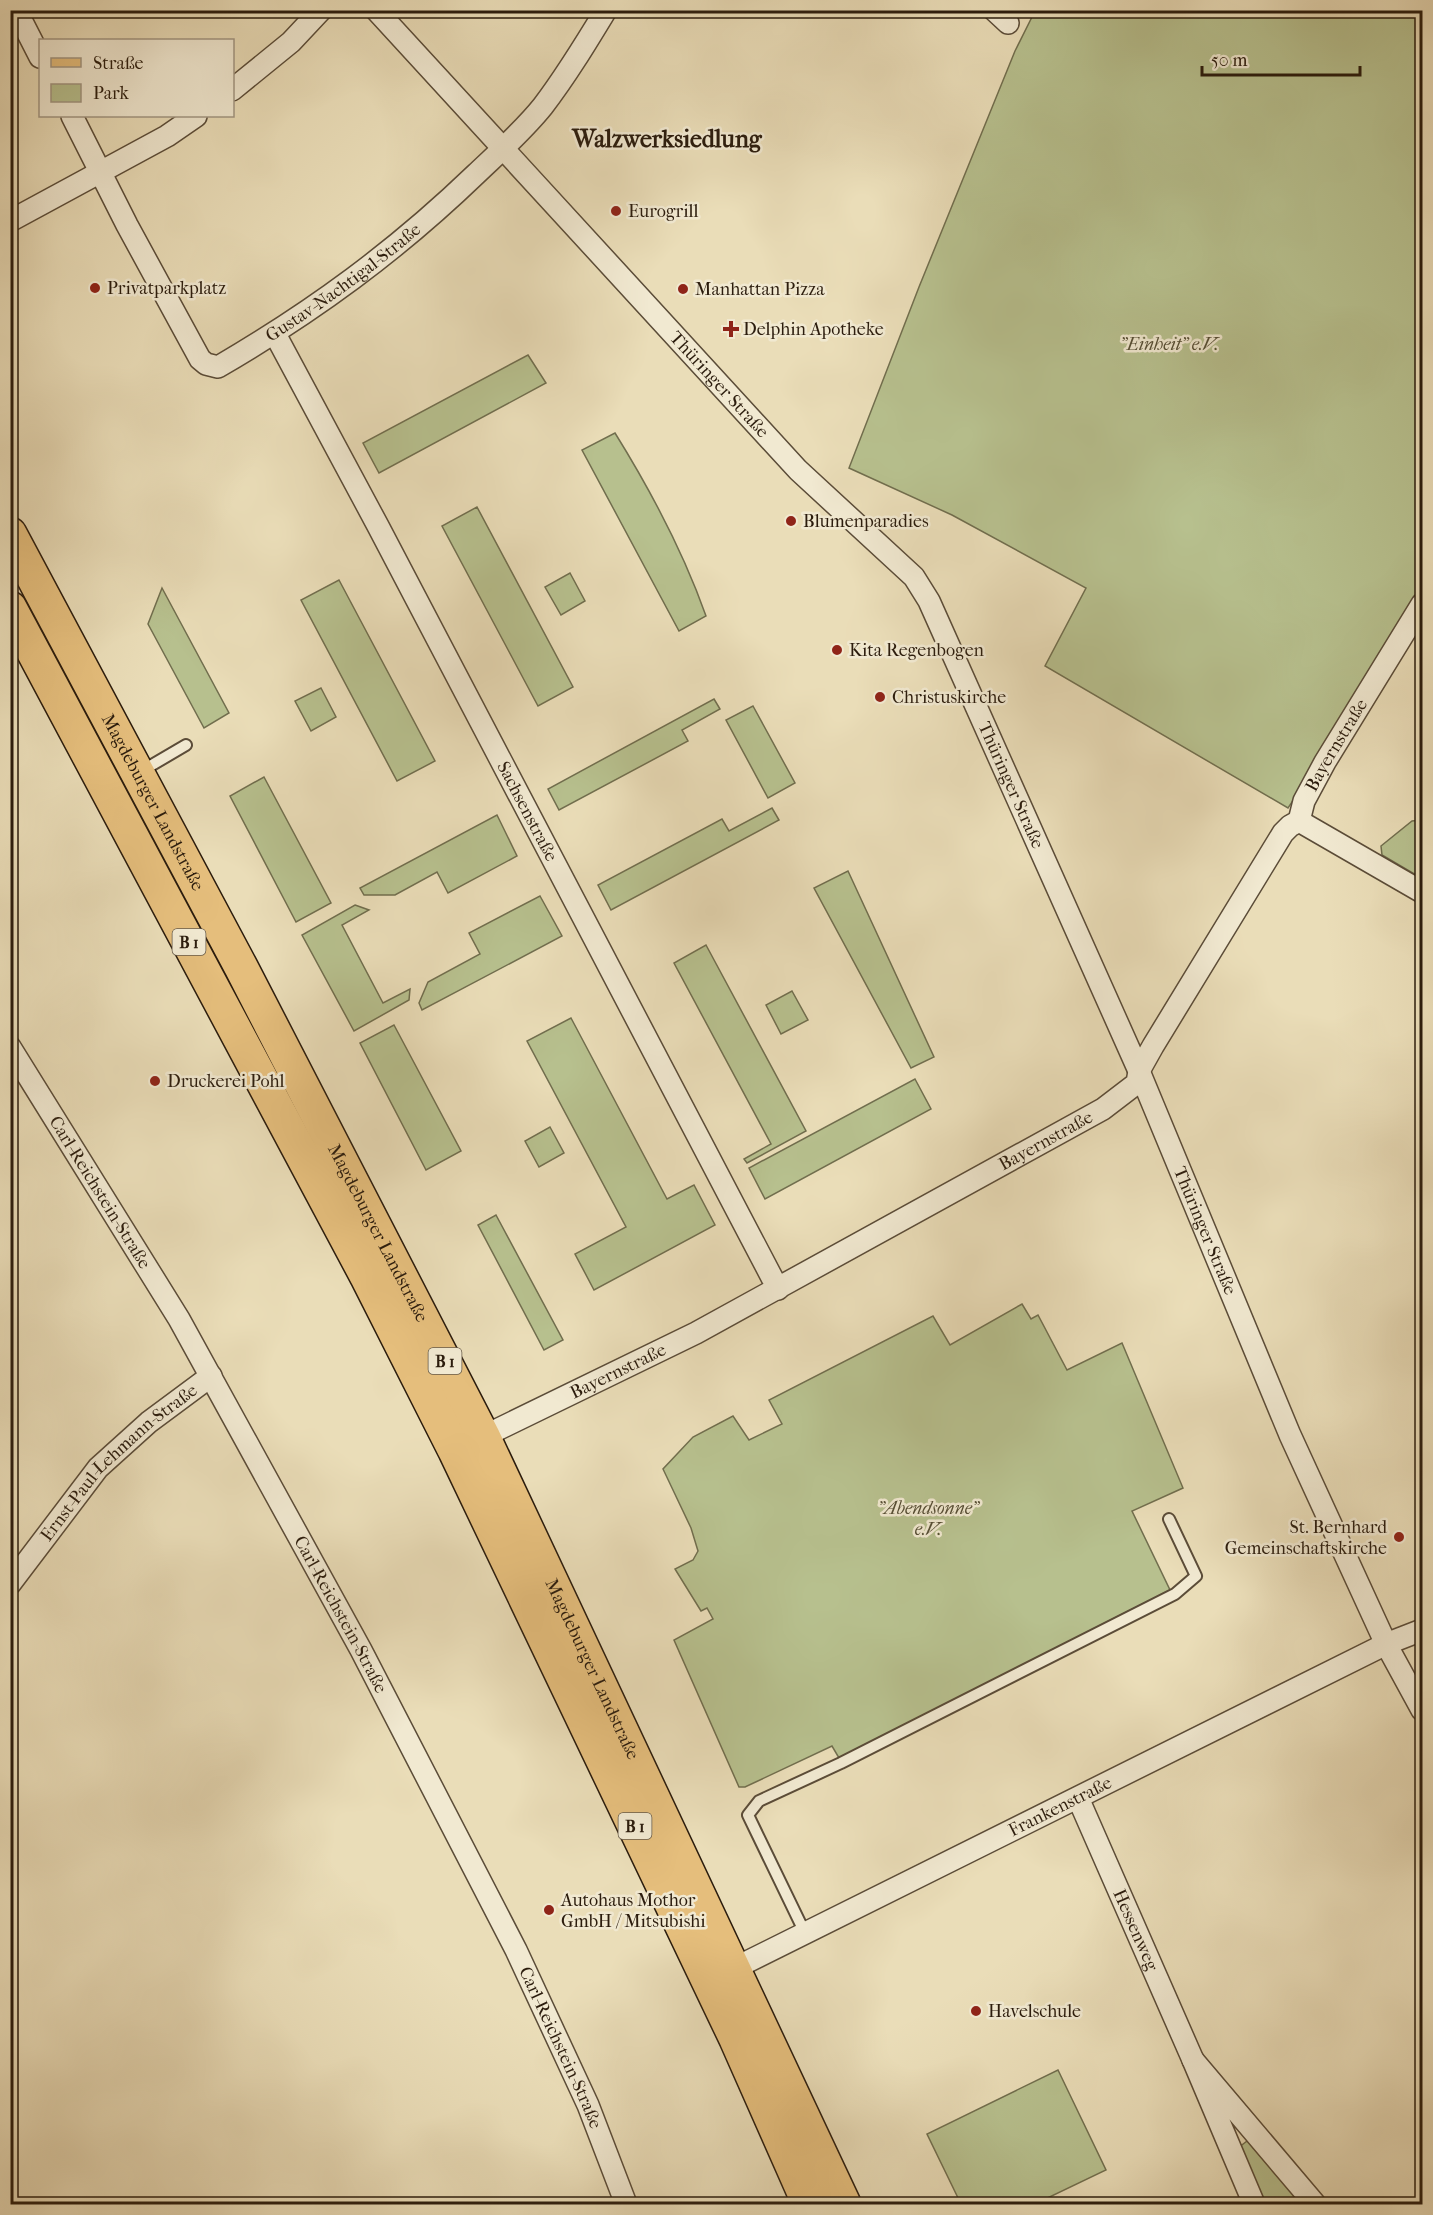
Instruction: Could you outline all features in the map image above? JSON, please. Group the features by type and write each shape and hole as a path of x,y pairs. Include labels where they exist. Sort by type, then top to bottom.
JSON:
{"main road":[{"name":"Magdeburger Landstraße","path":"10,534 241,967 483,1436 735,1968 844,2205"},
{"name":"Magdeburger Landstraße","path":"10,608 367,1277 455,1451 720,2006 809,2205"}],"street":[{"path":"16,10 39,55"},
{"path":"234,88 291,42 321,10"},
{"name":"Thüringer Straße","path":"376,10 798,470 914,577 929,601 1139,1071 1290,1435 1386,1644 1422,1710"},
{"name":"Gustav-Nachtigal-Straße","path":"100,172 200,359 206,364 218,367 311,310 383,258 440,209 503,149 544,105 606,10"},
{"path":"72,117 100,172"},
{"path":"10,221 167,136 195,117"},
{"name":"Sachsenstraße","path":"274,334 368,507 778,1288"},
{"name":"Bayernstraße","path":"455,1451 696,1333 1103,1109 1137,1083 1139,1071 1283,833 1299,821 1304,801 1325,762 1422,604"},
{"path":"1299,821 1422,892"},
{"name":"Carl-Reichstein-Straße","path":"10,1047 140,1253 211,1376 361,1650 516,1950 588,2105 626,2205"},
{"name":"Ernst-Paul-Lehmann-Straße","path":"10,1584 98,1468 149,1422 211,1376"},
{"name":"Frankenstraße","path":"735,1968 1386,1644 1422,1630"},
{"name":"Hessenweg","path":"1078,1798 1254,2205"},
{"name":"Hessenweg","path":"1193,2060 1315,2205"}],"lane":[{"path":"137,773 186,745"},
{"path":"805,1933 748,1815 759,1801 841,1763 1175,1594 1196,1576 1169,1519"}],"green space":[{"name":"\"Einheit\" e.V.","path":"1035,11 1422,11 1422,611 1288,808 1045,666 1086,588 952,515 849,468 919,287 1015,51"},
{"path":"528,355 546,383 379,473 363,443"},
{"path":"615,433 665,522 706,616 679,631 582,450"},
{"path":"477,507 573,687 538,706 442,526"},
{"path":"570,573 585,601 561,615 545,587"},
{"path":"339,580 435,761 397,781 301,600"},
{"path":"162,588 229,713 204,728 148,624"},
{"path":"321,688 336,717 311,731 295,701"},
{"path":"714,699 720,709 682,730 688,741 559,810 548,789"},
{"path":"753,706 795,783 768,798 726,720"},
{"path":"264,777 331,903 296,922 230,796"},
{"path":"772,808 779,820 611,910 598,885 722,819 729,831"},
{"path":"497,815 517,856 448,893 437,872 395,895 364,895 360,888"},
{"path":"1421,820 1422,874 1416,875 1382,855 1381,846 1412,821"},
{"path":"848,871 934,1057 911,1068 814,888"},
{"path":"540,896 562,936 422,1010 419,1003 428,982 480,954 469,933"},
{"path":"355,905 369,910 342,925 383,1003 410,989 409,1000 354,1031 302,935"},
{"path":"706,945 806,1131 747,1163 744,1159 771,1144 674,963"},
{"path":"792,991 808,1020 781,1034 766,1005"},
{"path":"571,1018 667,1199 694,1185 715,1225 594,1290 575,1254 626,1227 527,1041"},
{"path":"394,1025 461,1151 426,1170 360,1043"},
{"path":"915,1079 931,1109 765,1199 749,1168"},
{"path":"550,1127 564,1153 539,1167 525,1141"},
{"path":"496,1215 563,1340 544,1350 478,1225"},
{"name":"\"Abendsonne\" e.V.","path":"1022,1304 1031,1319 1038,1315 1067,1370 1122,1343 1183,1488 1132,1511 1170,1590 839,1758 832,1746 745,1787 739,1787 674,1640 713,1619 707,1608 701,1611 675,1569 693,1560 698,1551 691,1528 663,1469 693,1437 733,1416 749,1440 782,1424 769,1400 933,1316 950,1345"},
{"path":"1058,2070 1106,2170 1035,2204 961,2204 927,2134"},
{"path":"1251,2138 1305,2204 1262,2204 1238,2148"}],"railway":[{"path":"10,1096 17,1106"}],"place":[{"name":"Eurogrill","path":"616,211"},
{"name":"Privatparkplatz","path":"95,288"},
{"name":"Manhattan Pizza","path":"683,289"},
{"name":"Delphin Apotheke","path":"731,329"},
{"name":"Blumenparadies","path":"791,521"},
{"name":"Kita Regenbogen","path":"837,650"},
{"name":"Christuskirche","path":"880,697"},
{"name":"Druckerei Pohl","path":"155,1081"},
{"name":"St. Bernhard Gemeinschaftskirche","path":"1399,1537"},
{"name":"Autohaus Mothor GmbH / Mitsubishi","path":"549,1910"},
{"name":"Havelschule","path":"976,2011"}],"district":[{"name":"Walzwerksiedlung","path":"667,139"}]}
